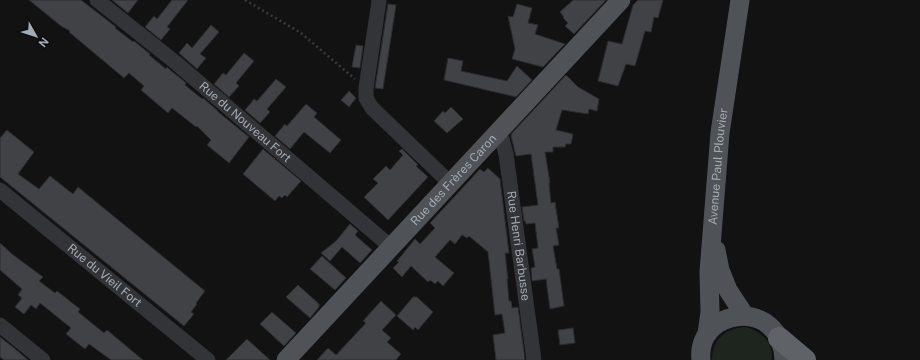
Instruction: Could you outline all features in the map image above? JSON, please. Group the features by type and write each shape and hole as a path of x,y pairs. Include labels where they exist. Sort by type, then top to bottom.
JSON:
{"highway":[{"path":"779,338 805,360"}],"main road":[{"name":"Rue des Frères Caron","path":"286,360 621,0"},
{"name":"Avenue Paul Plouvier","path":"701,360 702,345 707,334 710,312 709,272 720,133 740,0"},
{"path":"712,233 720,270 728,290 745,316"},
{"path":"707,334 718,324 731,317 745,316 756,318 774,330 783,349 784,360"}],"street":[{"name":"Rue du Nouveau Fort","path":"97,0 175,62 391,247"},
{"path":"378,1 366,88 366,98 372,108 450,183"},
{"name":"Rue Henri Barbusse","path":"496,134 502,140 506,154 534,360"},
{"name":"Rue du Vieil Fort","path":"0,190 208,360"},
{"path":"0,325 43,360"}],"path":[{"path":"246,0 301,33 366,88"}],"shaded area":[{"path":"746,327 762,335 771,348 772,360 712,360 714,346 726,332"}],"building":[{"path":"29,0 81,0 133,42 134,41 166,69 167,67 186,83 185,85 202,99 203,98 249,137 229,163 207,145 211,140 197,126 196,127 172,108 168,113 141,90 144,86 129,73 124,78 69,32 70,31 61,26"},
{"path":"112,0 138,0 128,13"},
{"path":"172,0 188,0 167,27 170,29 161,40 145,27 154,16 157,19"},
{"path":"573,0 606,0 574,34 565,26 568,23 560,12"},
{"path":"638,0 663,0 658,18 654,17 651,32 645,31 635,66 626,64 618,86 598,81 608,41 622,44 633,5"},
{"path":"388,4 396,5 383,89 375,88"},
{"path":"517,4 532,8 528,23 538,25 535,34 565,44 543,67 512,59 515,49 508,16 513,17"},
{"path":"211,25 219,32 200,54 206,58 197,69 179,53 187,43 192,48"},
{"path":"356,45 363,46 360,68 352,67"},
{"path":"244,53 254,61 236,83 239,86 229,97 214,84 223,73 226,75"},
{"path":"448,58 463,61 461,71 507,81 517,66 532,80 516,97 444,80"},
{"path":"566,75 578,87 599,99 597,111 589,109 588,114 562,110 556,130 573,134 571,144 566,144 565,147 553,147 553,152 545,152 550,183 551,203 555,202 559,228 556,228 559,245 553,246 557,269 559,269 564,306 550,309 546,279 532,281 531,268 535,267 532,249 538,248 535,223 526,224 524,221 522,207 538,205 531,154 516,156 511,136 512,133"},
{"path":"276,79 286,87 267,109 270,112 260,123 245,110 254,99 257,101"},
{"path":"349,91 356,98 349,107 341,100"},
{"path":"306,104 317,113 314,117 341,140 330,153 304,132 290,149 275,136 285,124 287,126"},
{"path":"451,107 463,119 447,133 434,121 443,111 445,113"},
{"path":"7,130 34,152 18,174 39,189 50,176 73,194 78,187 205,291 191,312 194,314 184,326 0,177 0,138"},
{"path":"263,149 301,181 287,197 285,195 282,198 279,196 275,201 243,174"},
{"path":"402,149 418,165 416,166 428,177 388,220 364,197 378,183 373,179 386,166 390,170 403,155 399,151"},
{"path":"488,168 500,179 509,253 505,253 509,301 511,301 512,308 518,307 525,360 496,360 493,335 505,333 502,314 495,315 488,252 469,236 467,238 462,235 455,244 450,240 435,257 454,273 443,286 438,281 435,284 430,280 428,282 411,266 402,277 393,268 415,239 420,244 435,228 430,223 480,169 484,172"},
{"path":"350,224 358,231 355,235 372,250 360,263 342,247 330,261 321,253 336,241"},
{"path":"0,243 43,277 39,281 55,293 57,291 80,309 78,312 104,333 107,330 143,360 111,360 89,344 85,349 66,334 71,328 40,303 36,309 31,305 24,314 15,307 22,298 18,295 22,289 0,270"},
{"path":"322,256 346,278 335,290 310,269"},
{"path":"298,285 319,304 319,307 310,318 286,297"},
{"path":"413,297 417,297 433,312 418,330 415,327 413,330 397,316"},
{"path":"381,301 396,315 382,330 391,338 387,342 401,354 396,360 317,360 328,348 336,355 366,323 363,321"},
{"path":"272,312 296,333 284,346 260,324"},
{"path":"573,328 575,343 560,345 558,330"},
{"path":"0,337 28,360 4,360 0,357"},
{"path":"247,339 270,360 226,360"}]}
